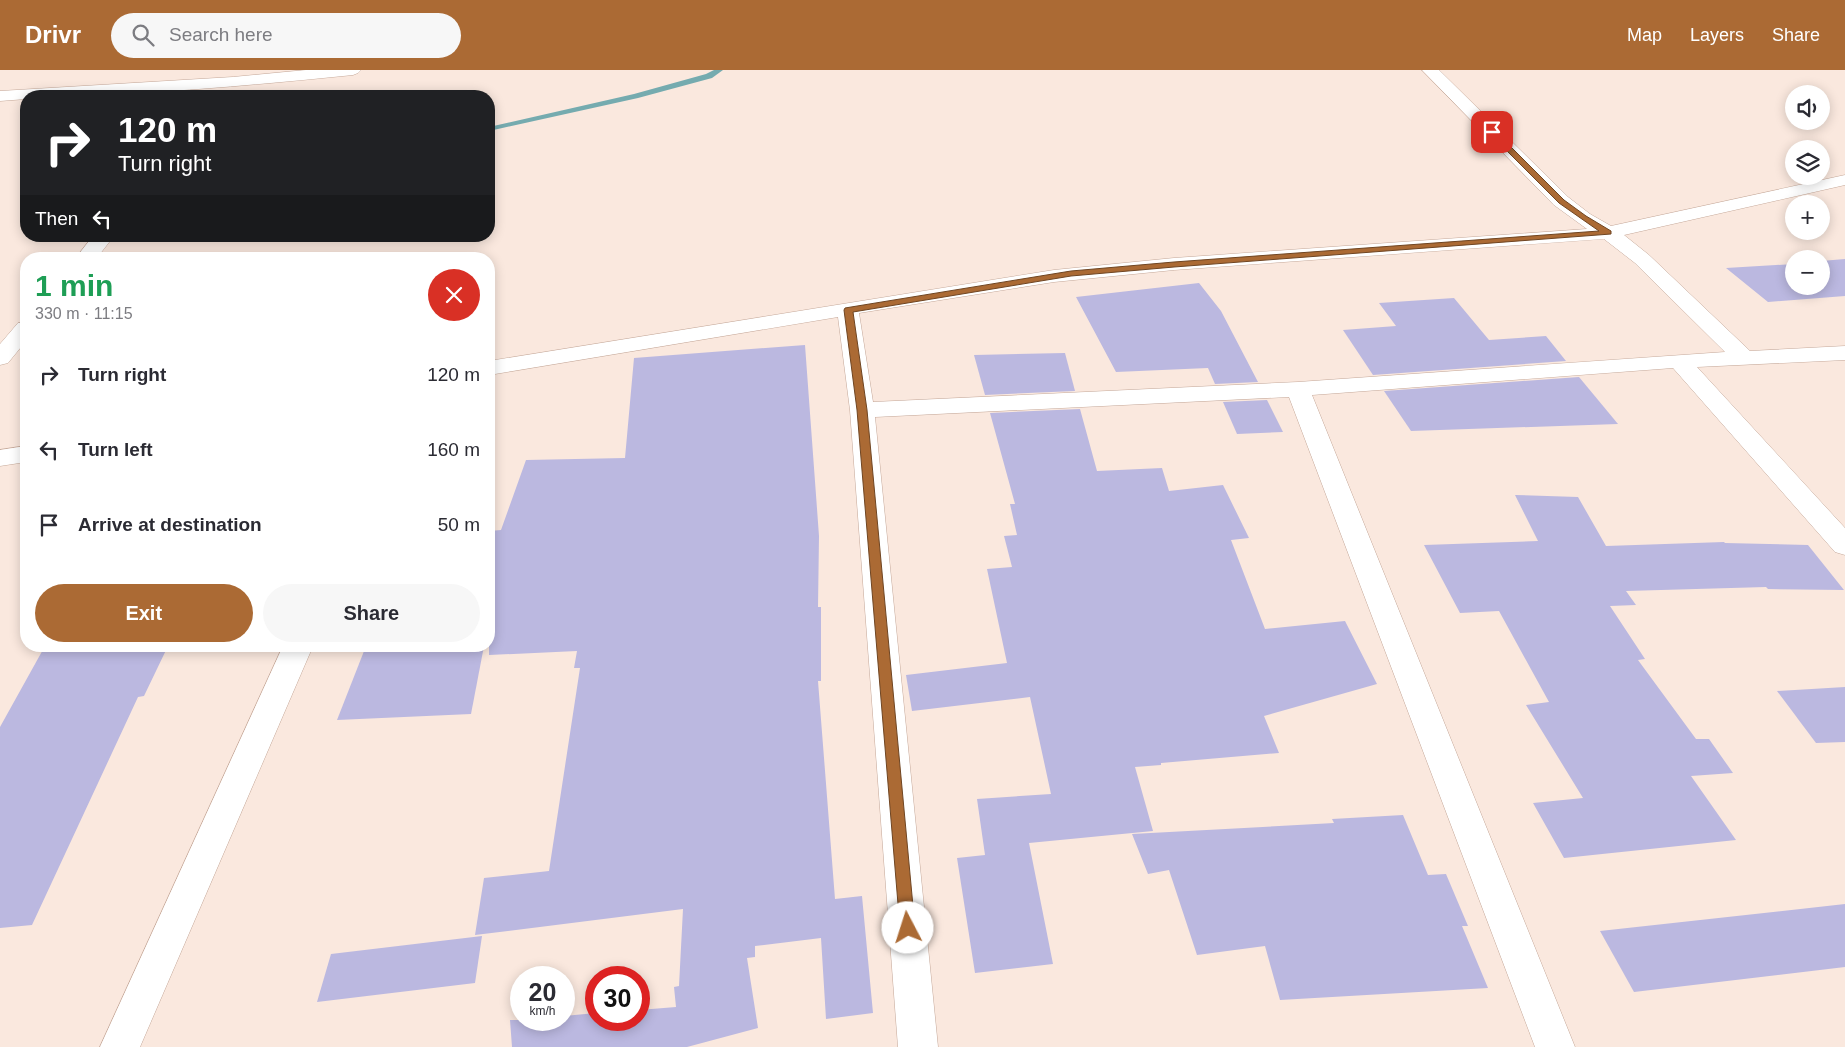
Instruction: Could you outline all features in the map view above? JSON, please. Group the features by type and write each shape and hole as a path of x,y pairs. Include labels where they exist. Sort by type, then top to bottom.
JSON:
{"street":[{"path":"71,90 238,76 352,70"},
{"path":"1430,70 1561,201 1642,259 1742,358"},
{"path":"227,90 238,76"},
{"path":"0,96 20,94"},
{"path":"1830,183 1845,180"},
{"path":"495,367 1054,276 1174,264 1608,233 1823,185 1845,200"},
{"path":"91,252 99,242"},
{"path":"848,310 862,410 918,1047"},
{"path":"0,358 20,335"},
{"path":"862,410 1298,389 1678,361 1845,353"},
{"path":"1678,361 1845,545"},
{"path":"1298,389 1555,1047"},
{"path":"0,458 20,455"},
{"path":"120,1047 295,652"}],"building":[{"path":"1845,259 1845,296 1768,302 1726,268 1785,265 1785,295 1830,295 1830,260"},
{"path":"1199,283 1221,311 1258,382 1215,384 1208,368 1116,372 1076,297"},
{"path":"1454,298 1489,340 1546,336 1566,361 1373,375 1343,330 1396,326 1379,303"},
{"path":"805,345 819,536 818,607 821,607 821,681 818,681 835,899 862,896 873,1013 826,1019 821,938 755,946 755,957 747,958 758,1028 687,1047 512,1047 511,1031 575,1031 575,1015 585,1014 585,1031 650,1031 650,1009 676,1007 674,987 679,986 683,909 475,935 484,878 549,871 580,668 574,668 577,651 489,655 489,652 495,652 495,530 501,530 526,460 625,458 634,358"},
{"path":"1065,353 1075,391 985,395 974,355"},
{"path":"1579,377 1618,424 1411,431 1384,391"},
{"path":"1267,400 1283,432 1237,434 1223,402"},
{"path":"1080,409 1097,471 1162,468 1169,491 1223,485 1249,538 1231,540 1265,629 1345,621 1377,684 1264,716 1279,753 1135,767 1153,831 1029,843 1053,964 975,973 957,858 985,855 977,799 1051,794 1030,697 912,711 906,675 1007,663 987,569 1012,567 1004,536 1017,535 1010,504 1015,504 990,413"},
{"path":"1515,495 1578,497 1606,546 1724,542 1808,545 1844,590 1768,589 1766,587 1626,591 1636,605 1610,606 1645,659 1638,660 1696,739 1709,739 1733,773 1691,776 1736,840 1564,858 1533,803 1583,798 1526,705 1549,702 1499,611 1460,613 1424,545 1538,541"},
{"path":"42,652 165,652 144,696 138,697 32,925 0,928 0,727"},
{"path":"364,652 483,652 471,714 337,720"},
{"path":"1845,687 1845,742 1816,743 1777,691"},
{"path":"1403,815 1428,875 1446,874 1468,926 1462,926 1488,988 1280,1000 1265,946 1197,955 1169,870 1148,874 1132,834 1334,823 1332,819"},
{"path":"1845,904 1845,967 1634,992 1600,931"},
{"path":"482,936 475,983 317,1002 331,954"}],"waterway":[{"path":"495,128 635,96 709,76 719,70"}],"route":[{"path":"908,928 862,410 848,310 1071,274 1174,264 1608,233 1561,201 1492,132"}]}
